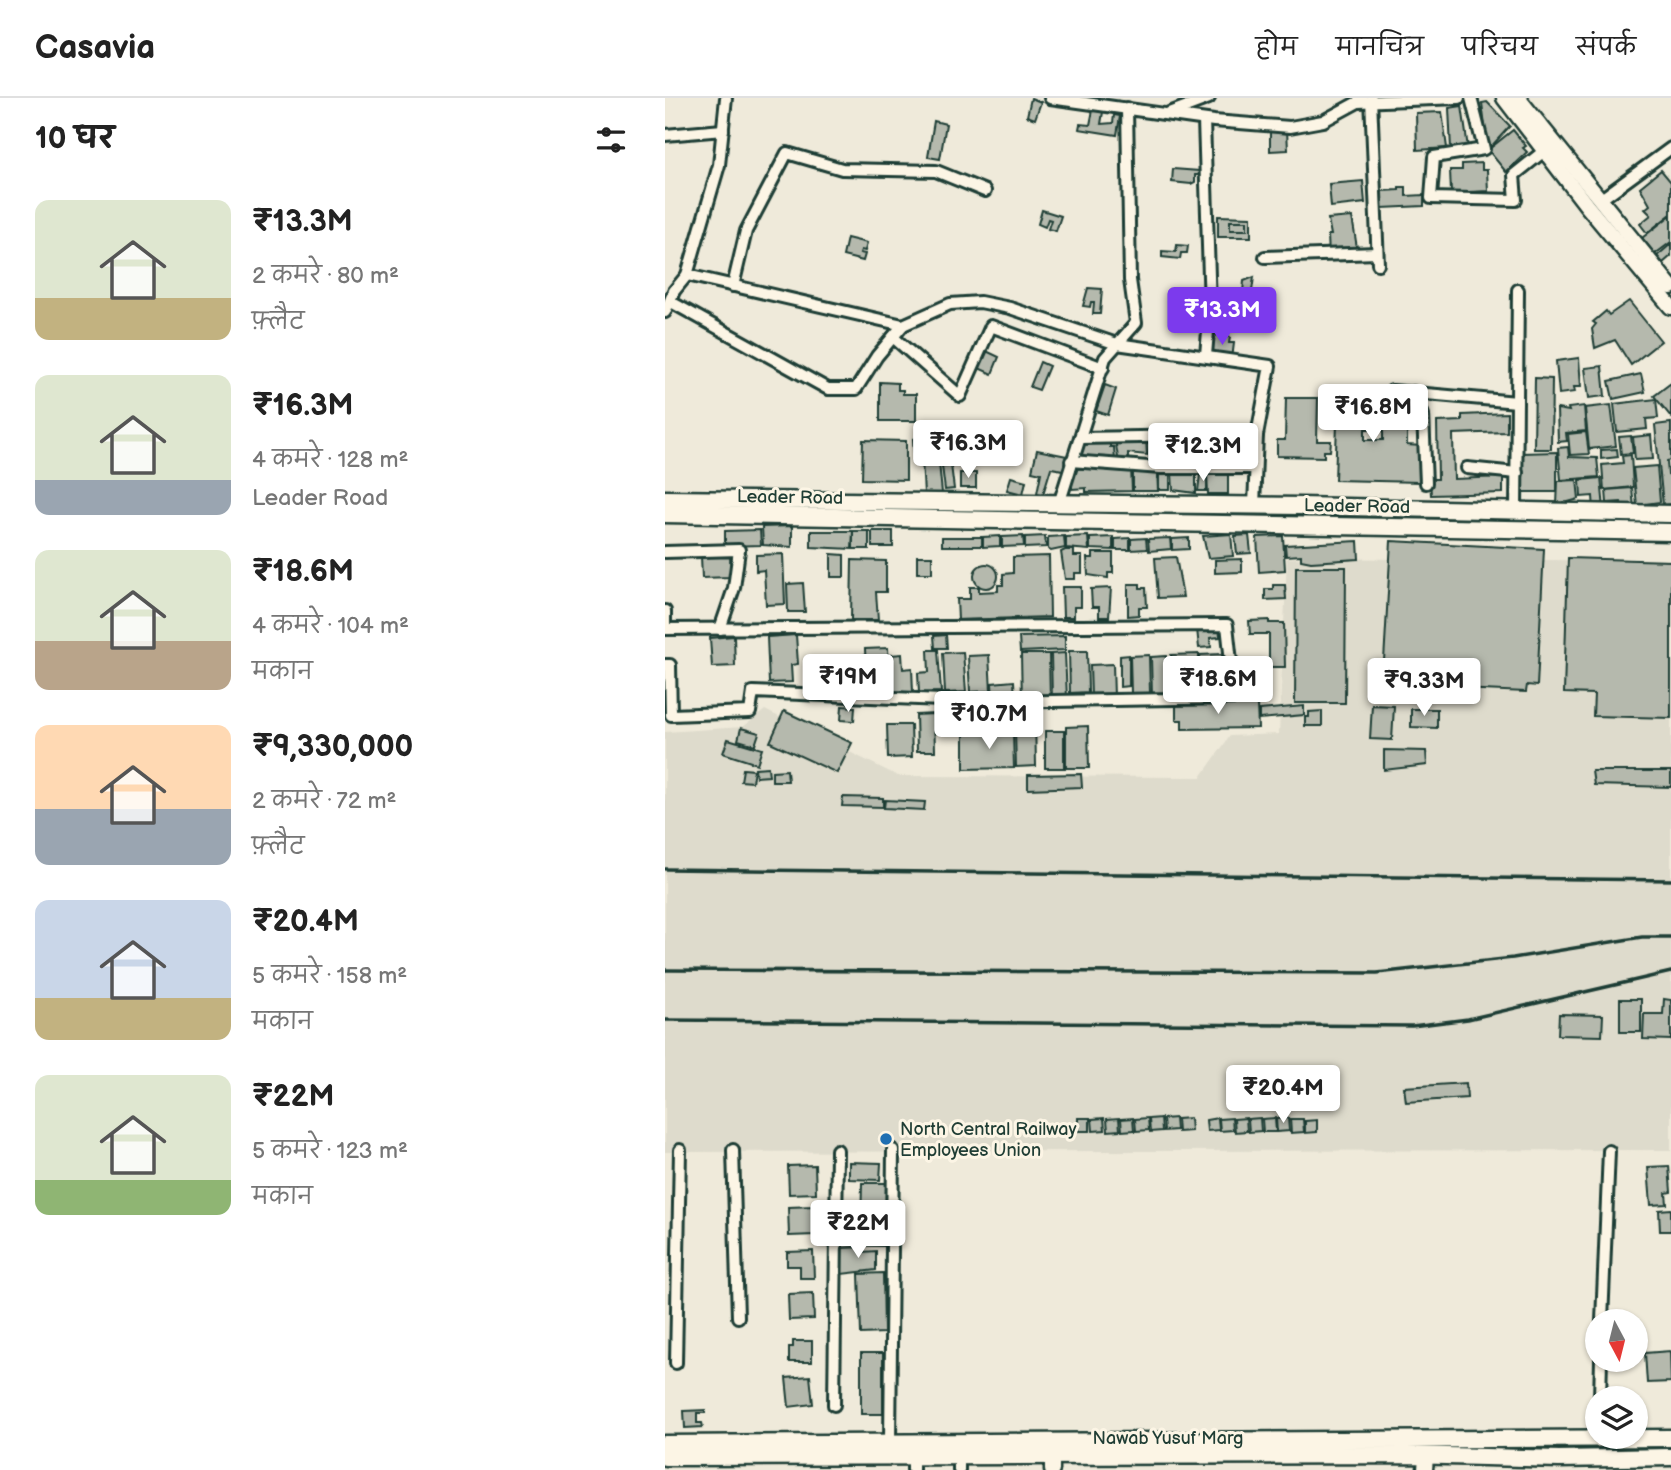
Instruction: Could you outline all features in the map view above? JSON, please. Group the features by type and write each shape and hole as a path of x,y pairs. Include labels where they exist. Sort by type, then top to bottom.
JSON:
{"main road":[{"name":"Leader Road","path":"665,499 1254,505 1671,514"},
{"name":"Leader Road","path":"665,514 1671,532"},
{"name":"Nawab Yusuf Marg","path":"1648,1438 1671,1438"},
{"name":"Nawab Yusuf Marg","path":"665,1444 1585,1439"},
{"name":"Nawab Yusuf Marg","path":"665,1457 692,1464 1164,1464 1426,1463 1671,1457"}],"street":[{"path":"728,98 719,165 687,275 668,307 828,389 856,389 903,325 950,304 980,302 1010,308 1117,344 1270,366 1257,435 1254,505"},
{"path":"1050,98 1204,120 1290,127 1323,121 1358,102 1371,99 1459,98"},
{"path":"1166,114 1193,101 1209,98"},
{"path":"1471,98 1484,149 1434,157 1431,198 1516,200 1514,175 1544,151"},
{"path":"1504,98 1671,307"},
{"path":"1518,98 1671,287"},
{"path":"1265,257 1378,258 1371,99"},
{"path":"1059,504 1105,358 1136,323 1130,280 1127,108"},
{"path":"1204,120 1210,308 1206,355"},
{"path":"665,135 723,130"},
{"path":"1600,200 1671,148"},
{"path":"733,286 746,231 787,153 842,169 936,171 985,191"},
{"path":"687,275 903,325"},
{"path":"1516,510 1518,290"},
{"path":"893,337 960,396 991,326 1103,368"},
{"path":"1392,391 1517,402"},
{"path":"1413,393 1423,415 1426,483"},
{"path":"1080,438 1162,434 1257,435"},
{"path":"1161,468 1162,434"},
{"path":"1071,461 1161,468 1255,468"},
{"path":"1467,468 1517,473"},
{"path":"665,552 739,550 734,588 720,629"},
{"path":"665,611 665,629 1227,625 1235,698 988,702 753,692 750,712 671,715 670,665 665,665"},
{"path":"677,1363 680,1150"},
{"path":"733,1150 738,1317"},
{"path":"834,1405 837,1150"},
{"path":"890,1441 894,1150"},
{"path":"1602,1309 1609,1151"}],"shaded area":[{"path":"1287,558 1671,561 1671,1150 665,1152 665,732 743,727 765,710 898,776 1201,777 1230,736 1279,734"}],"building":[{"path":"1031,98 1041,102 1035,119 1027,116"},
{"path":"1487,102 1510,126 1488,150 1482,103"},
{"path":"1462,106 1468,148 1451,149 1449,108"},
{"path":"1093,110 1103,112 1101,124 1113,123 1114,115 1120,116 1117,135 1079,129 1080,124 1090,125"},
{"path":"1442,112 1447,148 1417,150 1416,113"},
{"path":"934,121 946,124 940,159 928,157"},
{"path":"1287,130 1288,150 1270,151 1270,131"},
{"path":"1513,130 1526,146 1523,148 1527,152 1506,172 1488,150"},
{"path":"1482,163 1482,170 1487,170 1488,191 1451,193 1450,170 1462,170 1462,164"},
{"path":"1173,169 1199,171 1199,175 1195,175 1195,182 1191,184 1172,182"},
{"path":"1661,170 1671,182 1671,214 1647,233 1640,224 1651,215 1645,209 1650,205 1640,187"},
{"path":"1363,181 1365,203 1331,207 1329,184"},
{"path":"1399,187 1406,187 1406,196 1424,195 1424,206 1382,208 1381,191 1399,190"},
{"path":"1042,210 1061,216 1056,231 1048,229 1051,220 1048,219 1045,227 1038,224"},
{"path":"1671,215 1671,242 1655,254 1642,238"},
{"path":"1218,216 1251,217 1251,237 1218,237","holes":["1230,221 1247,221 1247,230 1230,230"]},
{"path":"1352,217 1358,254 1329,256 1328,235 1331,235 1328,219"},
{"path":"1230,221 1247,221 1247,230 1230,230"},
{"path":"847,238 867,243 865,251 861,250 860,253 865,254 863,261 843,256"},
{"path":"1671,244 1671,256 1663,263 1657,256"},
{"path":"1177,245 1188,246 1187,253 1181,253 1180,259 1162,257 1162,251 1176,252"},
{"path":"1254,277 1252,291 1243,292 1244,281"},
{"path":"1088,288 1102,289 1100,314 1093,314 1094,302 1091,302 1090,307 1083,306"},
{"path":"1629,301 1661,341 1631,365 1615,340 1595,348 1592,329 1596,324 1593,322 1606,311 1609,315"},
{"path":"1213,334 1230,337 1229,343 1234,343 1232,359 1211,356"},
{"path":"982,349 999,357 992,374 974,366"},
{"path":"1579,358 1581,387 1574,387 1575,392 1559,394 1556,361"},
{"path":"1040,362 1049,366 1039,390 1030,387"},
{"path":"1602,366 1605,396 1589,398 1585,368"},
{"path":"1641,374 1645,392 1613,399 1609,381"},
{"path":"1535,378 1552,379 1551,449 1534,449"},
{"path":"880,382 898,383 898,390 903,390 903,394 916,394 916,421 880,421"},
{"path":"1671,383 1671,417 1654,396"},
{"path":"1105,385 1116,389 1108,415 1096,411"},
{"path":"1338,395 1386,396 1385,425 1407,426 1407,445 1422,446 1420,482 1335,480","holes":["1365,429 1383,429 1383,440 1365,440"]},
{"path":"1286,398 1318,398 1317,441 1331,441 1330,451 1324,451 1324,457 1277,456 1277,440 1285,440"},
{"path":"1656,399 1658,418 1646,419 1647,429 1617,432 1614,404"},
{"path":"1611,405 1616,446 1589,449 1585,408"},
{"path":"1584,406 1586,431 1566,433 1567,441 1558,442 1557,409 1569,411 1568,408"},
{"path":"1507,413 1507,432 1453,434 1454,479 1503,477 1503,493 1431,495 1430,479 1438,479 1437,422 1462,421 1462,415"},
{"path":"1671,423 1671,460 1667,461 1668,475 1671,475 1671,504 1663,505 1655,425"},
{"path":"1586,432 1589,454 1570,455 1568,434"},
{"path":"1651,435 1653,459 1635,460 1633,437"},
{"path":"1146,436 1147,455 1128,453 1128,463 1119,464 1115,439"},
{"path":"1158,436 1160,466 1150,467 1148,437"},
{"path":"1631,436 1633,453 1621,454 1619,437"},
{"path":"1166,437 1201,438 1196,467 1166,467"},
{"path":"922,438 924,452 914,453 913,439"},
{"path":"1207,439 1228,440 1227,467 1206,467"},
{"path":"863,440 906,441 906,480 862,479"},
{"path":"1081,440 1110,440 1110,447 1114,447 1115,461 1081,460"},
{"path":"928,443 937,443 942,493 924,494 922,460 929,460"},
{"path":"1568,447 1569,457 1597,458 1599,477 1561,480 1558,448"},
{"path":"1617,449 1618,457 1601,459 1601,450"},
{"path":"1037,450 1067,456 1063,470 1051,468 1043,494 1037,493 1041,473 1032,471"},
{"path":"1557,452 1557,492 1521,492 1520,453"},
{"path":"1631,455 1633,487 1604,490 1602,465 1623,463 1622,456"},
{"path":"951,465 954,489 945,490 942,466"},
{"path":"1657,466 1660,502 1637,505 1633,468"},
{"path":"1131,467 1132,491 1086,492 1086,488 1072,489 1072,469"},
{"path":"1157,469 1158,491 1133,491 1133,470"},
{"path":"1159,472 1170,472 1170,490 1159,490"},
{"path":"1196,472 1196,493 1173,490 1172,473"},
{"path":"1207,472 1228,472 1228,494 1208,494"},
{"path":"960,473 976,473 976,488 960,488"},
{"path":"1200,474 1207,474 1207,491 1198,491"},
{"path":"1011,477 1026,481 1023,494 1007,490"},
{"path":"1601,478 1604,509 1594,510 1593,496 1581,497 1580,480"},
{"path":"1577,480 1579,499 1557,505 1558,481"},
{"path":"1632,488 1634,508 1622,509 1621,502 1607,503 1606,490"},
{"path":"792,526 792,547 763,545 762,527"},
{"path":"760,530 761,545 725,546 725,531"},
{"path":"811,531 853,531 852,549 811,547"},
{"path":"853,531 869,531 869,549 853,549"},
{"path":"872,531 893,531 893,547 872,547"},
{"path":"1231,534 1233,556 1208,558 1203,536"},
{"path":"1249,535 1251,553 1237,554 1235,536"},
{"path":"1000,536 1000,546 983,547 983,537"},
{"path":"1023,536 1024,546 1002,547 1002,537"},
{"path":"1045,536 1046,547 1025,548 1025,537"},
{"path":"1064,536 1065,548 1051,551 1048,549 1048,537"},
{"path":"1088,536 1089,550 1066,548 1066,537"},
{"path":"1283,536 1285,570 1259,572 1257,537"},
{"path":"942,537 982,537 982,546 942,546"},
{"path":"1113,537 1113,550 1090,549 1090,538"},
{"path":"1130,538 1130,550 1115,550 1115,539"},
{"path":"1146,538 1147,549 1131,550 1131,539"},
{"path":"1170,538 1171,549 1149,551 1148,539"},
{"path":"1189,538 1189,549 1172,550 1172,539"},
{"path":"1358,541 1359,559 1311,562 1301,560 1301,555 1286,556 1285,545"},
{"path":"1391,541 1544,549 1537,686 1527,685 1526,692 1394,686 1395,679 1383,678"},
{"path":"1074,550 1074,556 1082,556 1082,573 1075,573 1075,579 1065,579 1061,552"},
{"path":"1093,553 1113,553 1113,573 1108,573 1108,578 1088,575 1087,558 1093,558"},
{"path":"730,554 731,577 702,578 701,556"},
{"path":"783,554 785,604 766,605 764,570 756,571 756,555"},
{"path":"831,554 844,555 844,577 831,577"},
{"path":"917,556 932,556 932,573 917,573"},
{"path":"1049,556 1050,617 958,620 957,599 970,599 970,587 979,587 979,592 998,591 998,585 1003,585 1003,574 1013,573 1013,557"},
{"path":"1176,557 1183,597 1158,598 1155,558"},
{"path":"1568,558 1671,561 1671,718 1593,716 1594,694 1564,693"},
{"path":"1242,559 1242,572 1215,573 1215,560"},
{"path":"852,560 886,561 886,592 876,592 878,620 851,620"},
{"path":"986,564 997,571 998,576 991,587 986,588 975,581 974,576 981,565"},
{"path":"1296,567 1346,567 1345,703 1295,703"},
{"path":"803,583 805,612 788,612 787,584"},
{"path":"1128,584 1140,584 1140,588 1146,588 1147,607 1139,607 1139,615 1128,616"},
{"path":"1273,585 1285,585 1286,599 1265,600 1265,589 1273,589"},
{"path":"1062,587 1081,587 1081,607 1074,607 1074,617 1063,617"},
{"path":"1111,588 1109,617 1099,617 1099,607 1092,607 1091,589"},
{"path":"1269,620 1269,623 1284,623 1285,667 1269,667 1269,634 1250,634 1249,621"},
{"path":"1219,627 1220,637 1210,638 1211,647 1199,648 1197,629"},
{"path":"796,635 798,664 791,665 792,682 769,683 767,637"},
{"path":"946,635 947,648 935,648 934,636"},
{"path":"734,636 735,666 712,667 710,638"},
{"path":"1065,636 1065,650 1020,652 1019,637"},
{"path":"888,648 890,690 867,692 865,649"},
{"path":"928,650 938,650 941,692 919,693 918,673 929,672"},
{"path":"1069,651 1087,651 1088,692 1070,693"},
{"path":"963,652 966,692 945,693 943,653"},
{"path":"1065,653 1067,698 1052,699 1051,654"},
{"path":"902,654 903,669 912,668 913,692 893,693 891,655"},
{"path":"1021,654 1049,654 1050,700 1022,701"},
{"path":"1199,654 1199,685 1189,686 1189,692 1172,693 1171,655"},
{"path":"1222,654 1224,687 1202,688 1200,655"},
{"path":"989,655 991,691 970,692 968,656"},
{"path":"1129,655 1129,686 1120,687 1120,656"},
{"path":"1149,655 1150,693 1131,693 1130,656"},
{"path":"1166,656 1167,695 1152,696 1151,657"},
{"path":"1113,664 1114,697 1091,697 1090,665"},
{"path":"845,666 846,688 833,689 833,675 824,675 824,667"},
{"path":"1014,681 1015,700 993,701 992,683"},
{"path":"1257,704 1258,728 1182,729 1182,720 1176,720 1176,705"},
{"path":"1372,705 1394,706 1392,740 1370,739"},
{"path":"842,706 855,707 854,721 841,720"},
{"path":"1304,706 1304,715 1259,719 1259,710"},
{"path":"1411,709 1437,709 1437,728 1411,727"},
{"path":"784,711 852,743 837,773 770,742"},
{"path":"1322,711 1322,726 1305,726 1305,717 1309,717 1309,712"},
{"path":"934,714 935,751 917,751 916,715"},
{"path":"1035,716 1036,766 1016,767 1015,730 1010,730 1010,717"},
{"path":"887,725 911,725 912,757 888,758"},
{"path":"1088,726 1089,768 1066,768 1066,727"},
{"path":"741,728 759,733 755,745 738,740"},
{"path":"1045,731 1064,731 1064,768 1045,768"},
{"path":"1013,732 1014,768 964,769 964,733"},
{"path":"728,739 762,749 757,764 723,753"},
{"path":"1384,750 1426,751 1427,765 1384,770"},
{"path":"768,767 769,776 756,777 755,768"},
{"path":"743,769 754,770 752,782 741,781"},
{"path":"787,770 788,781 772,781 772,771"},
{"path":"1592,771 1671,771 1671,787 1594,785"},
{"path":"1081,774 1082,787 1028,789 1028,775"},
{"path":"843,797 883,798 883,807 842,806"},
{"path":"885,800 925,802 924,810 884,808"},
{"path":"1620,999 1641,999 1641,1032 1620,1032"},
{"path":"1664,999 1671,1000 1671,1040 1643,1039 1644,1014 1663,1014"},
{"path":"1559,1014 1603,1015 1602,1036 1558,1035"},
{"path":"1466,1083 1467,1098 1406,1102 1404,1087"},
{"path":"1078,1118 1090,1118 1090,1131 1078,1131"},
{"path":"1104,1118 1105,1130 1093,1131 1092,1119"},
{"path":"1119,1118 1120,1130 1108,1131 1107,1119"},
{"path":"1133,1118 1134,1130 1122,1131 1121,1119"},
{"path":"1148,1118 1149,1130 1136,1131 1135,1119"},
{"path":"1161,1118 1162,1131 1150,1132 1149,1119"},
{"path":"1175,1118 1176,1130 1164,1131 1163,1119"},
{"path":"1190,1118 1191,1131 1178,1132 1177,1119"},
{"path":"1218,1118 1219,1130 1207,1131 1206,1120"},
{"path":"1232,1118 1233,1130 1220,1131 1219,1119"},
{"path":"1246,1118 1247,1131 1235,1132 1234,1119"},
{"path":"1260,1118 1261,1131 1249,1132 1248,1119"},
{"path":"1275,1118 1276,1132 1263,1132 1262,1119"},
{"path":"1288,1118 1289,1131 1277,1132 1276,1119"},
{"path":"1290,1119 1303,1119 1304,1132 1291,1133"},
{"path":"1317,1120 1317,1132 1305,1133 1305,1121"},
{"path":"849,1162 881,1163 880,1180 849,1179"},
{"path":"815,1165 816,1193 789,1194 788,1166"},
{"path":"1669,1166 1671,1192 1666,1193 1667,1204 1651,1205 1648,1167"},
{"path":"862,1183 886,1183 885,1246 844,1245 845,1227 861,1227"},
{"path":"815,1206 815,1235 789,1236 788,1207"},
{"path":"1671,1209 1671,1231 1660,1231 1659,1210"},
{"path":"862,1247 862,1252 876,1251 876,1270 842,1274 841,1248"},
{"path":"813,1251 814,1278 800,1278 800,1266 787,1266 787,1252"},
{"path":"883,1273 884,1333 861,1334 859,1274"},
{"path":"813,1293 814,1319 789,1320 788,1294"},
{"path":"793,1341 812,1341 812,1362 789,1362 789,1347 793,1347"},
{"path":"1670,1351 1671,1382 1647,1383 1649,1353"},
{"path":"861,1353 883,1353 883,1414 861,1414"},
{"path":"810,1376 813,1404 789,1407 786,1378"},
{"path":"705,1410 705,1413 697,1413 697,1423 702,1423 703,1427 685,1428 684,1411"}],"railway":[{"path":"665,869 1671,880"},
{"path":"665,970 1377,973 1513,958 1642,937 1671,937"},
{"path":"665,1020 1412,1026 1468,1019 1671,972"}],"place":[{"name":"North Central Railway Employees Union","path":"886,1139"}]}
